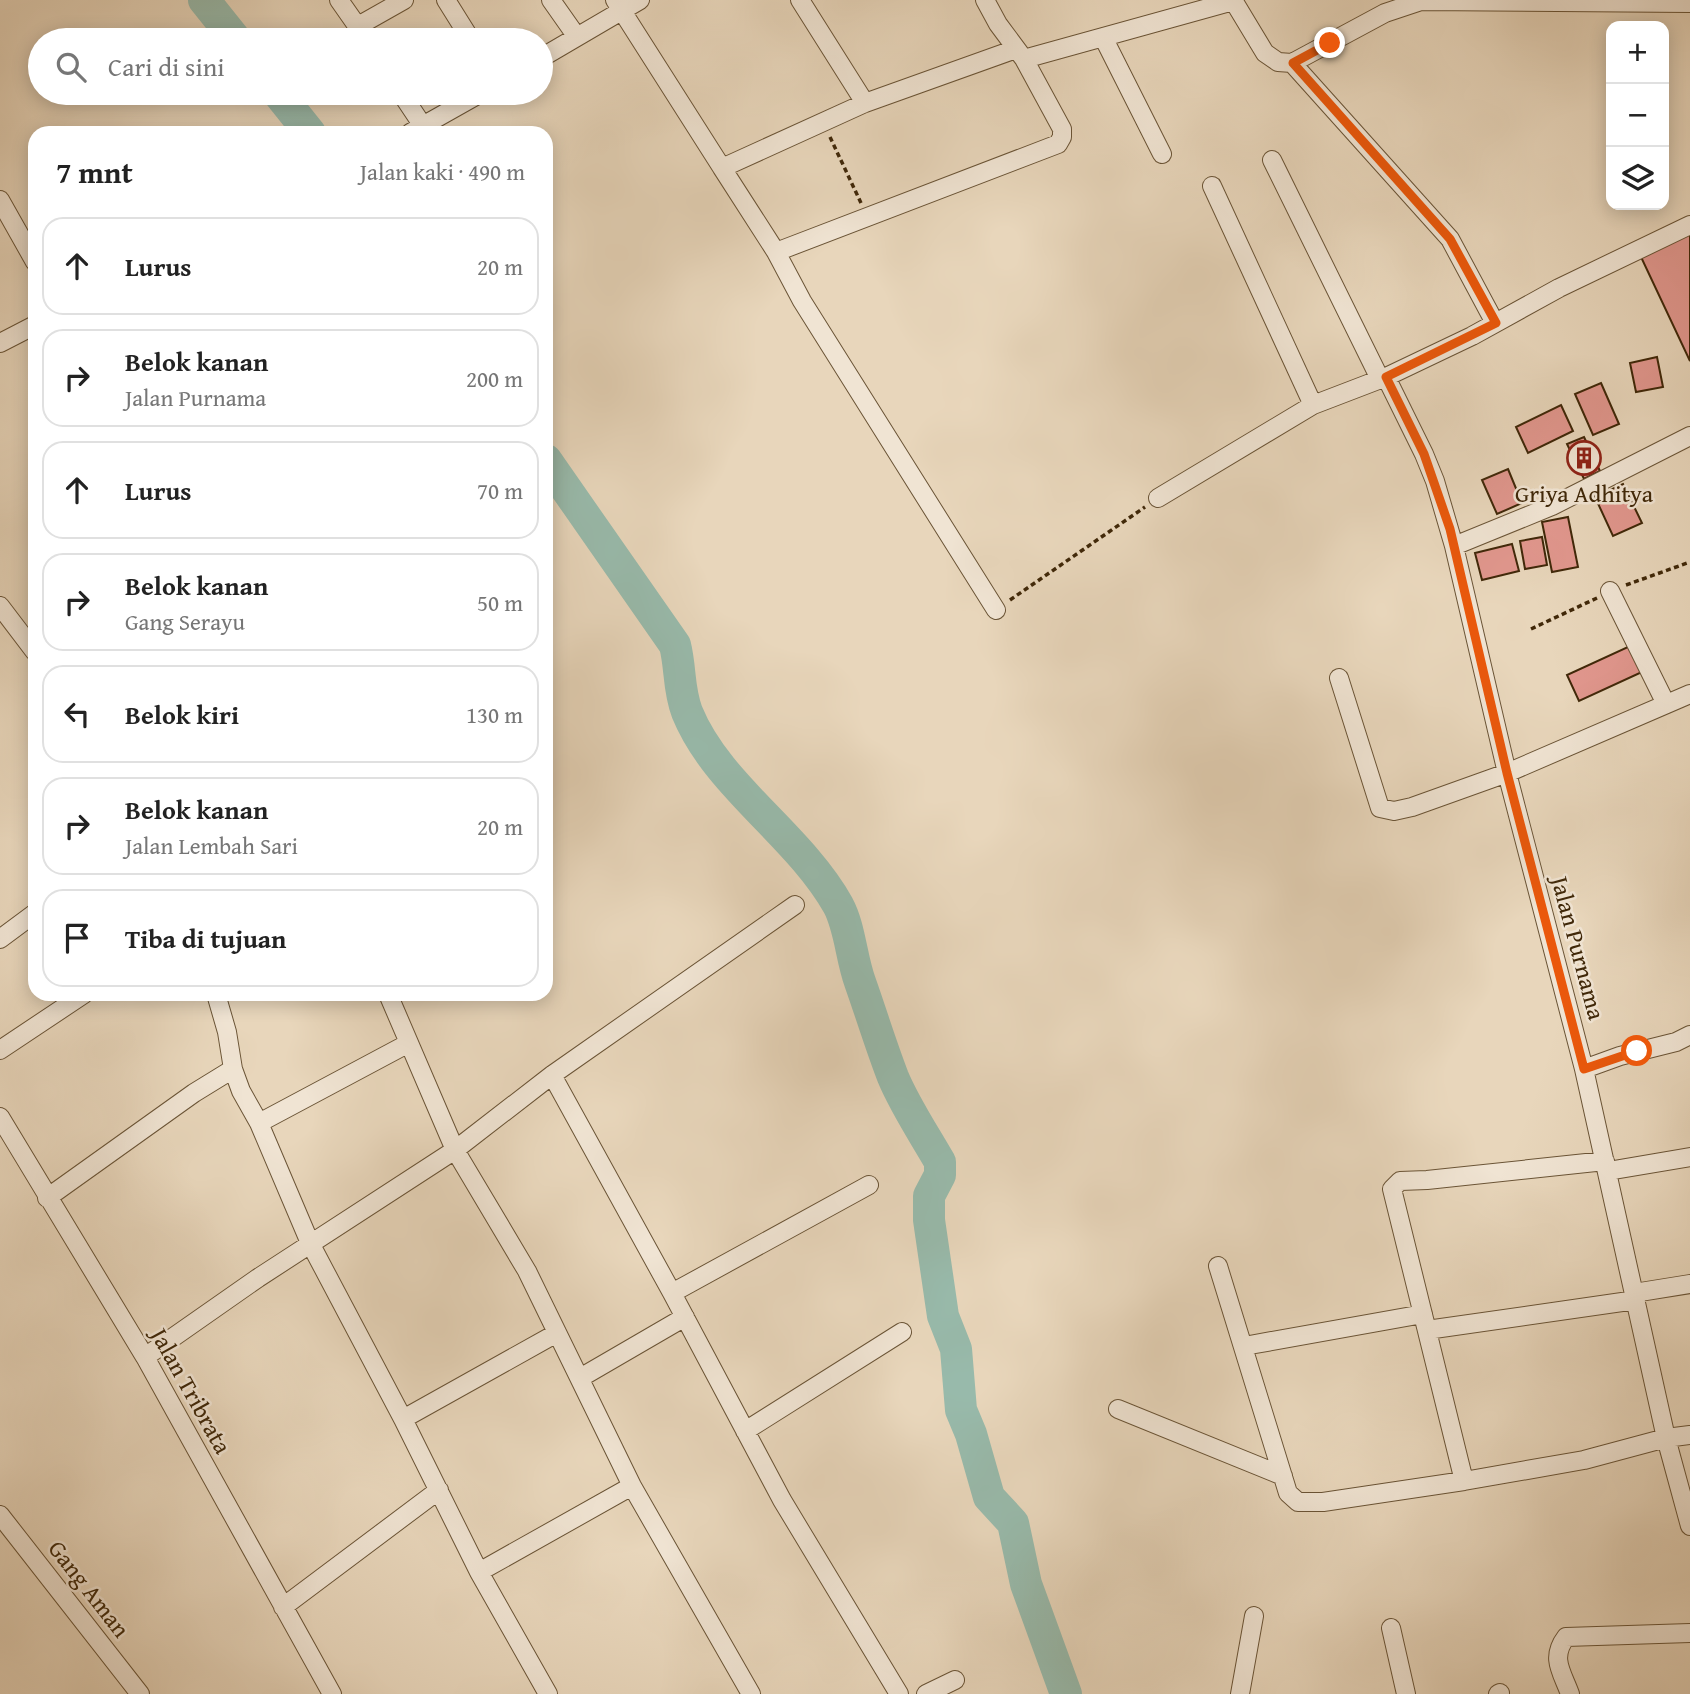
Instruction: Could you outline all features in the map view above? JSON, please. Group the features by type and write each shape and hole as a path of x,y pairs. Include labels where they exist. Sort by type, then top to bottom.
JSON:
{"street":[{"path":"339,0 359,28"},
{"path":"368,28 404,0"},
{"path":"446,0 464,28"},
{"path":"551,0 577,37"},
{"path":"553,51 577,37 618,5 640,0"},
{"path":"800,0 865,103"},
{"path":"776,253 1058,144 1062,129 1020,54 985,0"},
{"path":"722,167 865,103 1020,54 1102,37 1233,0 1265,53 1278,62 1293,63 1385,13 1421,1 1690,3"},
{"path":"618,5 776,253 802,301 996,610"},
{"path":"1102,37 1162,153"},
{"path":"1293,63 1450,239 1496,323"},
{"path":"406,105 415,126"},
{"path":"421,126 459,105"},
{"name":"Jalan Purnama","path":"1272,160 1428,463 1454,546 1507,773 1584,1069 1666,1438 1690,1526"},
{"path":"1212,186 1313,405"},
{"path":"0,200 28,250"},
{"path":"1158,498 1313,405 1383,378 1690,225"},
{"path":"0,343 28,329"},
{"path":"1454,546 1552,506 1690,436"},
{"path":"1610,591 1666,704"},
{"path":"0,606 28,643"},
{"path":"1339,678 1382,810 1394,811 1507,773 1690,694"},
{"path":"145,1357 310,1243 455,1150 552,1075 795,905"},
{"path":"0,939 28,918"},
{"path":"0,1050 74,1001"},
{"path":"218,1001 233,1069 241,1091 259,1123 310,1243 403,1419 479,1572 548,1694"},
{"path":"391,1001 455,1150 527,1271 632,1486 751,1694"},
{"path":"1584,1069 1620,1056 1676,1042 1690,1035"},
{"path":"259,1123 409,1043"},
{"path":"47,1198 194,1093 233,1069"},
{"path":"552,1075 782,1500 898,1694"},
{"name":"Jalan Tribrata","path":"0,1117 145,1357 332,1694"},
{"path":"1464,1481 1392,1193 1397,1182 1690,1157"},
{"path":"672,1293 869,1185"},
{"path":"1218,1266 1283,1476 1291,1497 1304,1504 1464,1481 1584,1460 1666,1438 1690,1435"},
{"path":"1244,1346 1635,1297 1690,1284"},
{"path":"580,1378 685,1317"},
{"path":"745,1431 902,1332"},
{"path":"403,1419 557,1333"},
{"path":"1118,1409 1283,1476"},
{"path":"479,1572 632,1486"},
{"path":"283,1607 439,1490"},
{"name":"Gang Aman","path":"0,1515 140,1694"},
{"path":"1240,1694 1254,1616"},
{"path":"1391,1628 1406,1694"},
{"path":"1570,1694 1558,1661 1558,1648 1566,1637 1690,1633"},
{"path":"926,1694 955,1681"}],"path":[{"path":"823,123 868,218"},
{"path":"996,610 1158,498"}],"building":[{"path":"1690,233 1690,361 1641,257"},
{"path":"1657,357 1663,387 1636,392 1630,363"},
{"path":"1601,383 1619,424 1593,435 1575,394"},
{"path":"1561,405 1573,431 1528,453 1516,427"},
{"name":"Griya Adhitya","path":"1584,437 1600,471 1584,479 1567,444"},
{"path":"1508,469 1522,503 1497,514 1482,480"},
{"path":"1623,484 1642,523 1613,536 1595,497"},
{"path":"1568,517 1578,567 1552,572 1542,522"},
{"path":"1542,537 1547,565 1525,569 1520,541"},
{"path":"1512,544 1519,571 1482,580 1475,553"},
{"path":"1630,646 1642,672 1579,701 1567,675"}],"waterway":[{"path":"204,0 226,28"},
{"path":"288,105 304,126"},
{"path":"553,470 675,645 684,703 700,739 737,787 802,855 821,879 842,914 857,972 893,1077 940,1162 940,1175 929,1196 929,1220 943,1316 956,1349 961,1410 971,1434 989,1497 1013,1523 1026,1584 1066,1694"}],"place":[{"name":"Griya Adhitya","path":"1584,458"}],"route":[{"path":"1330,43 1293,63 1450,239 1496,323 1386,377 1424,454 1450,529 1507,773 1584,1069 1637,1051"}]}
